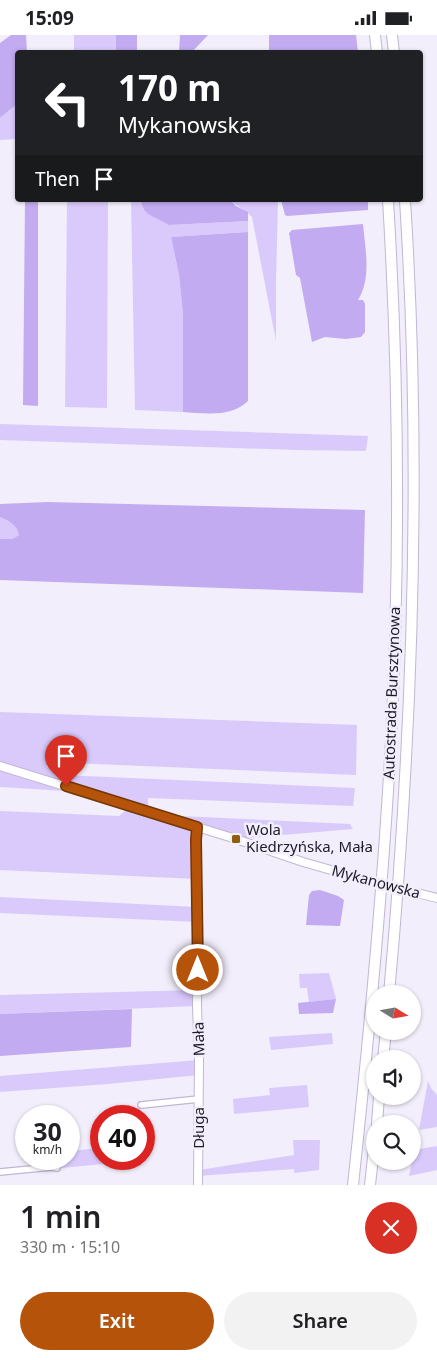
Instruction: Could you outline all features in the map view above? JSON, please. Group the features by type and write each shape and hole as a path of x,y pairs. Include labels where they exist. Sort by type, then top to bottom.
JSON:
{"highway":[{"path":"375,35 376,50"},
{"path":"392,35 394,50"},
{"name":"Autostrada Bursztynowa","path":"353,1185 370,1026 380,903 394,668 396,421 388,202"},
{"name":"Autostrada Bursztynowa","path":"391,985 404,807 412,611 414,470 405,202"},
{"path":"370,1185 372,1170"}],"main road":[{"name":"Mykanowska","path":"0,766 303,862 437,898"},
{"name":"Mała","path":"197,827 199,1071"},
{"name":"Długa","path":"198,1185 199,1071"}],"street":[{"path":"141,1105 199,1099"},
{"path":"0,1172 21,1170"}],"shaded area":[{"path":"11,35 26,35 27,50 15,50 15,106 0,118 0,43"},
{"path":"74,35 116,35 116,50 74,50"},
{"path":"116,35 137,35 137,50 116,50"},
{"path":"180,35 208,35 194,50 179,50"},
{"path":"269,35 356,35 358,50 269,50"},
{"path":"15,106 15,139 0,140 0,118"},
{"path":"25,202 38,202 38,406 23,405"},
{"path":"67,202 108,202 107,408 65,407"},
{"path":"131,202 141,202 144,210 169,225 248,221 248,232 171,237 179,275 183,314 183,412 135,410"},
{"path":"141,202 232,202 248,212 248,221 169,225 144,210"},
{"path":"233,202 278,202 276,341 252,217"},
{"path":"282,202 368,202 368,210 285,215"},
{"path":"363,224 366,273 365,282 358,300 363,300 365,304 365,332 361,337 346,339 325,337 312,342 300,278 296,275 289,233 292,230"},
{"path":"248,232 248,401 233,410 225,412 183,412 183,314 179,275 171,237"},
{"path":"0,424 368,436 366,451 296,450 0,440"},
{"path":"48,502 365,510 363,593 0,580 0,539 12,539 19,535 14,526 0,517 0,504"},
{"path":"0,517 14,526 19,535 12,539 0,539"},
{"path":"0,712 357,725 356,775 47,762 47,767 54,773 62,775 355,788 353,806 148,798 148,806 180,816 350,824 353,829 236,839 197,827 197,879 0,870 0,811 119,816 125,811 127,806 82,792 0,787"},
{"path":"320,890 344,900 340,926 306,925 309,895 312,891"},
{"path":"0,897 197,907 198,922 0,913"},
{"path":"329,973 336,999 309,1002 307,988 300,988 299,974"},
{"path":"198,990 197,1006 0,1014 0,995"},
{"path":"336,999 333,1013 299,1014 298,1003"},
{"path":"132,1009 131,1047 0,1056 0,1014"},
{"path":"332,1033 333,1044 271,1050 269,1037"},
{"path":"199,1060 199,1075 0,1092 0,1076"},
{"path":"428,1081 437,1095 437,1127 421,1130 421,1119"},
{"path":"307,1085 309,1107 234,1114 233,1099 270,1095 269,1088"},
{"path":"293,1140 320,1140 319,1170 294,1173 294,1169 198,1176 199,1170 294,1155"},
{"path":"437,1146 437,1170 409,1176 410,1170 421,1170 421,1149"},
{"path":"90,1149 90,1165 80,1166 80,1150"}],"place":[{"name":"Wola Kiedrzyńska, Mała","path":"236,839"}],"route":[{"path":"66,786 197,827 198,970"}]}
